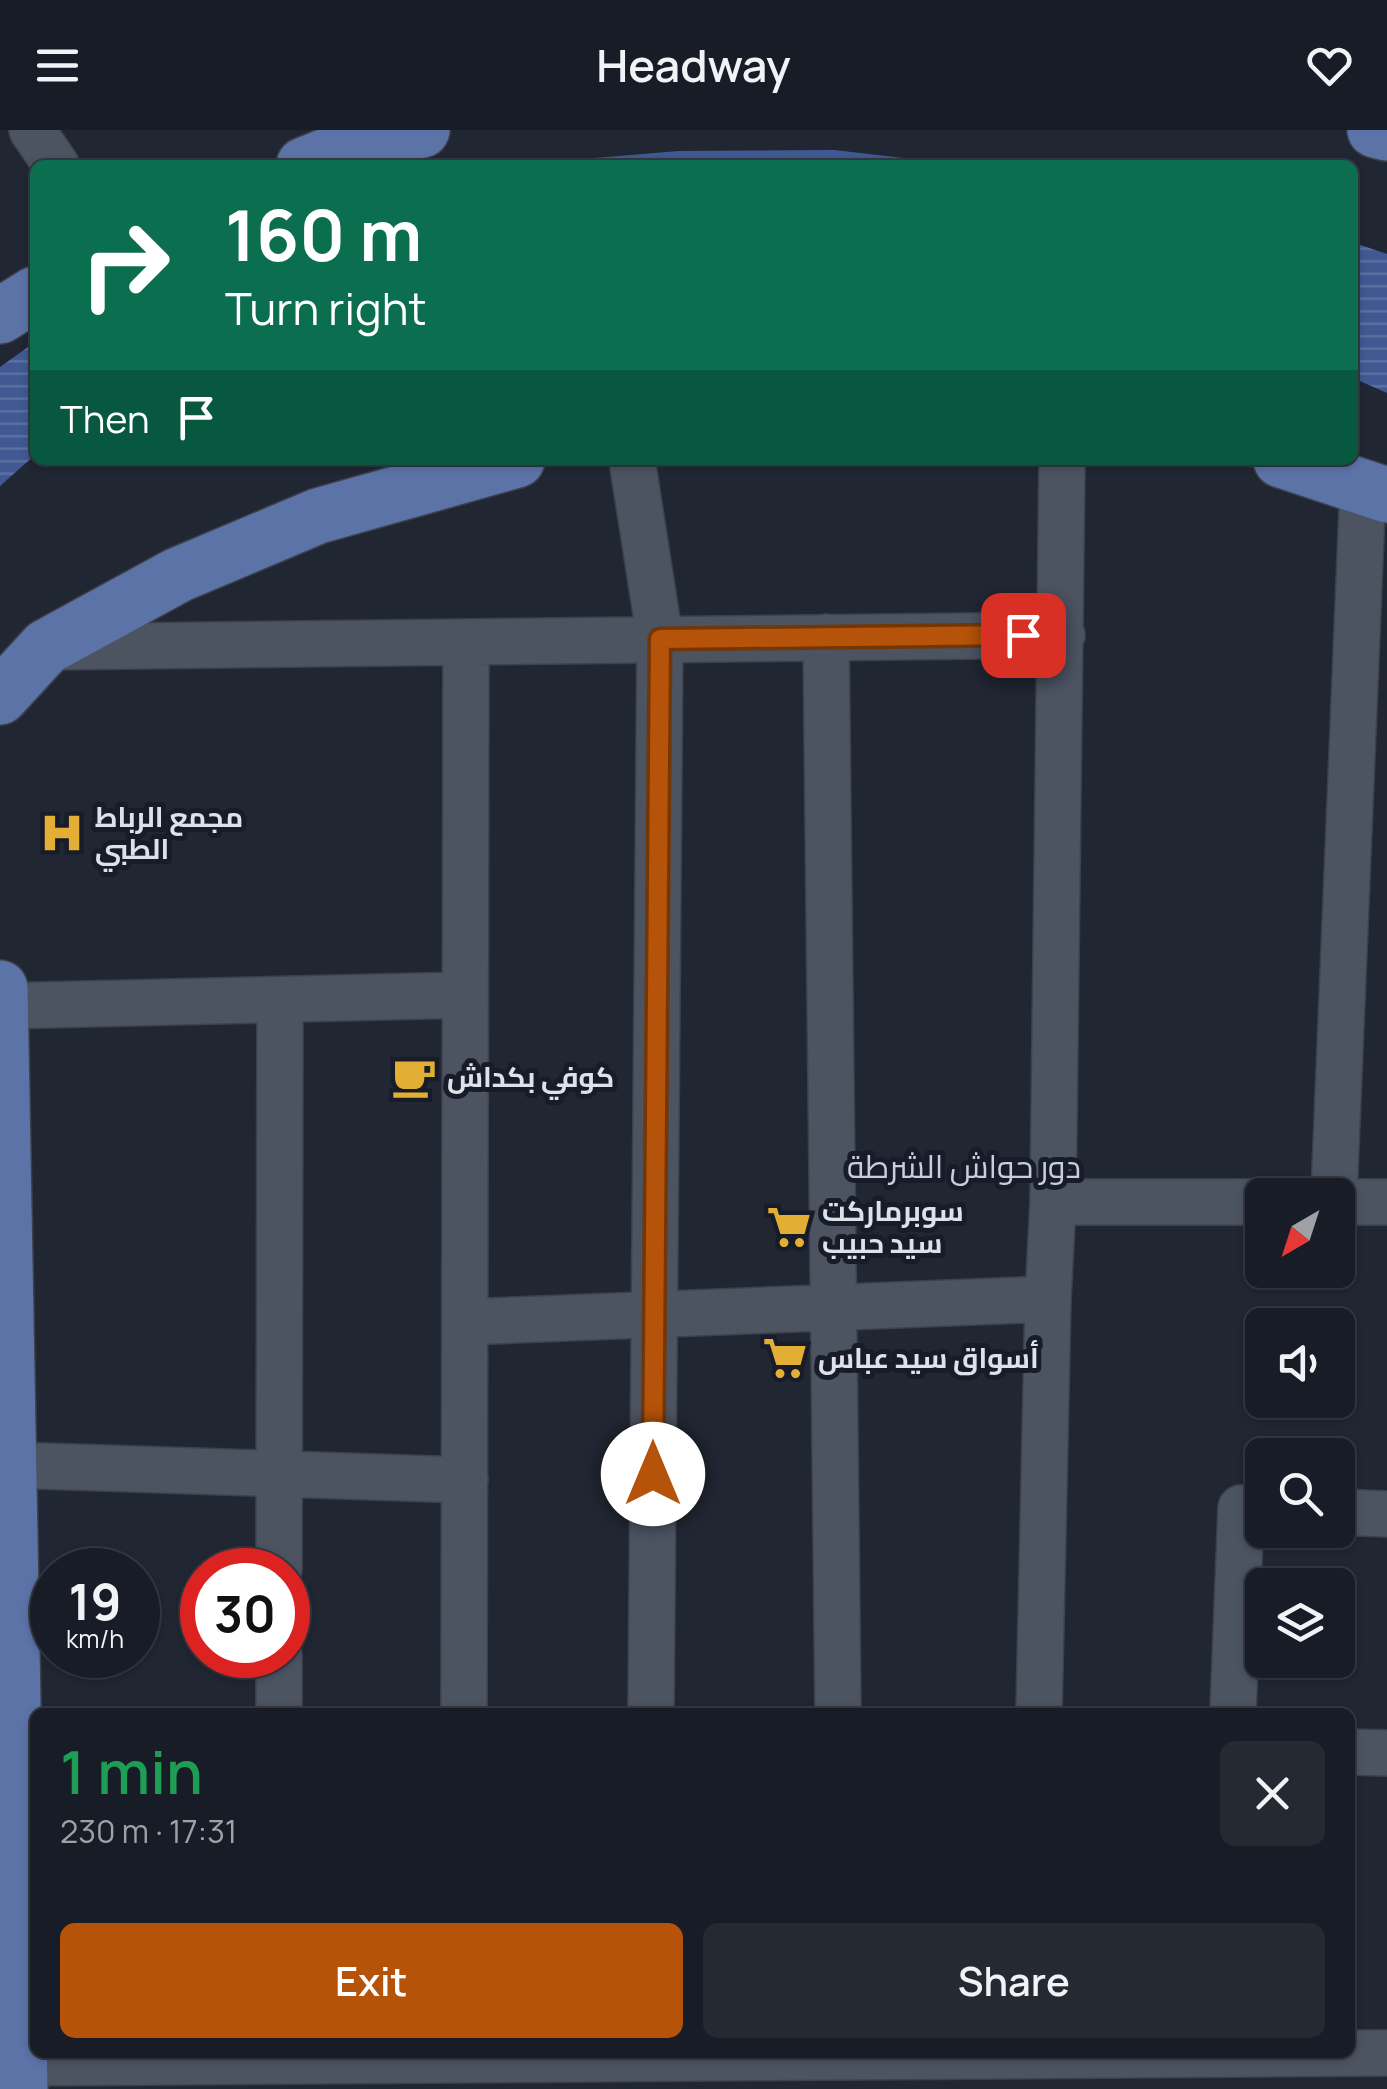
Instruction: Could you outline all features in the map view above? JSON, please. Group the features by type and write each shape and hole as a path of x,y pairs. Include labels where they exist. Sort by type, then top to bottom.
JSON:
{"main road":[{"path":"316,160 344,149 422,130"},
{"path":"1375,130 1387,133"},
{"path":"0,316 30,297"},
{"path":"0,696 46,647 178,575 318,516 499,465"},
{"path":"1297,465 1375,490"},
{"path":"0,988 19,2076"}],"street":[{"path":"32,130 53,160"},
{"path":"633,465 660,639 651,1708"},
{"path":"1039,1708 1048,1300 1054,1202 1062,465"},
{"path":"1337,1178 1375,490"},
{"path":"46,647 1062,635"},
{"path":"826,637 838,1708"},
{"path":"464,1708 466,642"},
{"path":"1,1006 466,995"},
{"path":"279,1548 280,1000"},
{"path":"1355,1199 1387,1202"},
{"path":"1054,1202 1245,1202"},
{"path":"465,1322 1048,1300"},
{"path":"10,1465 465,1480"},
{"path":"1355,1513 1387,1514"},
{"path":"1233,1708 1248,1548"},
{"path":"279,1678 279,1708"},
{"path":"1355,1752 1387,1753"},
{"path":"1355,2054 1387,2054"},
{"path":"19,2076 264,2058"},
{"path":"893,2058 1030,2066 1156,2058"}],"water":[{"path":"834,150 921,160 570,160 679,151"},
{"path":"1358,244 1387,254 1387,393 1358,380"},
{"path":"30,346 30,459 0,486 0,367"}],"place":[{"name":"مجمع الرباط الطبي","path":"62,833"},
{"name":"كوفي بكداش","path":"414,1077"},
{"name":"سوبرماركت سيد حبيب","path":"789,1227"},
{"name":"أسواق سيد عباس","path":"785,1358"}],"district":[{"name":"دور حواش الشرطة","path":"964,1167"}],"route":[{"path":"653,1474 660,639 1023,635"}]}
